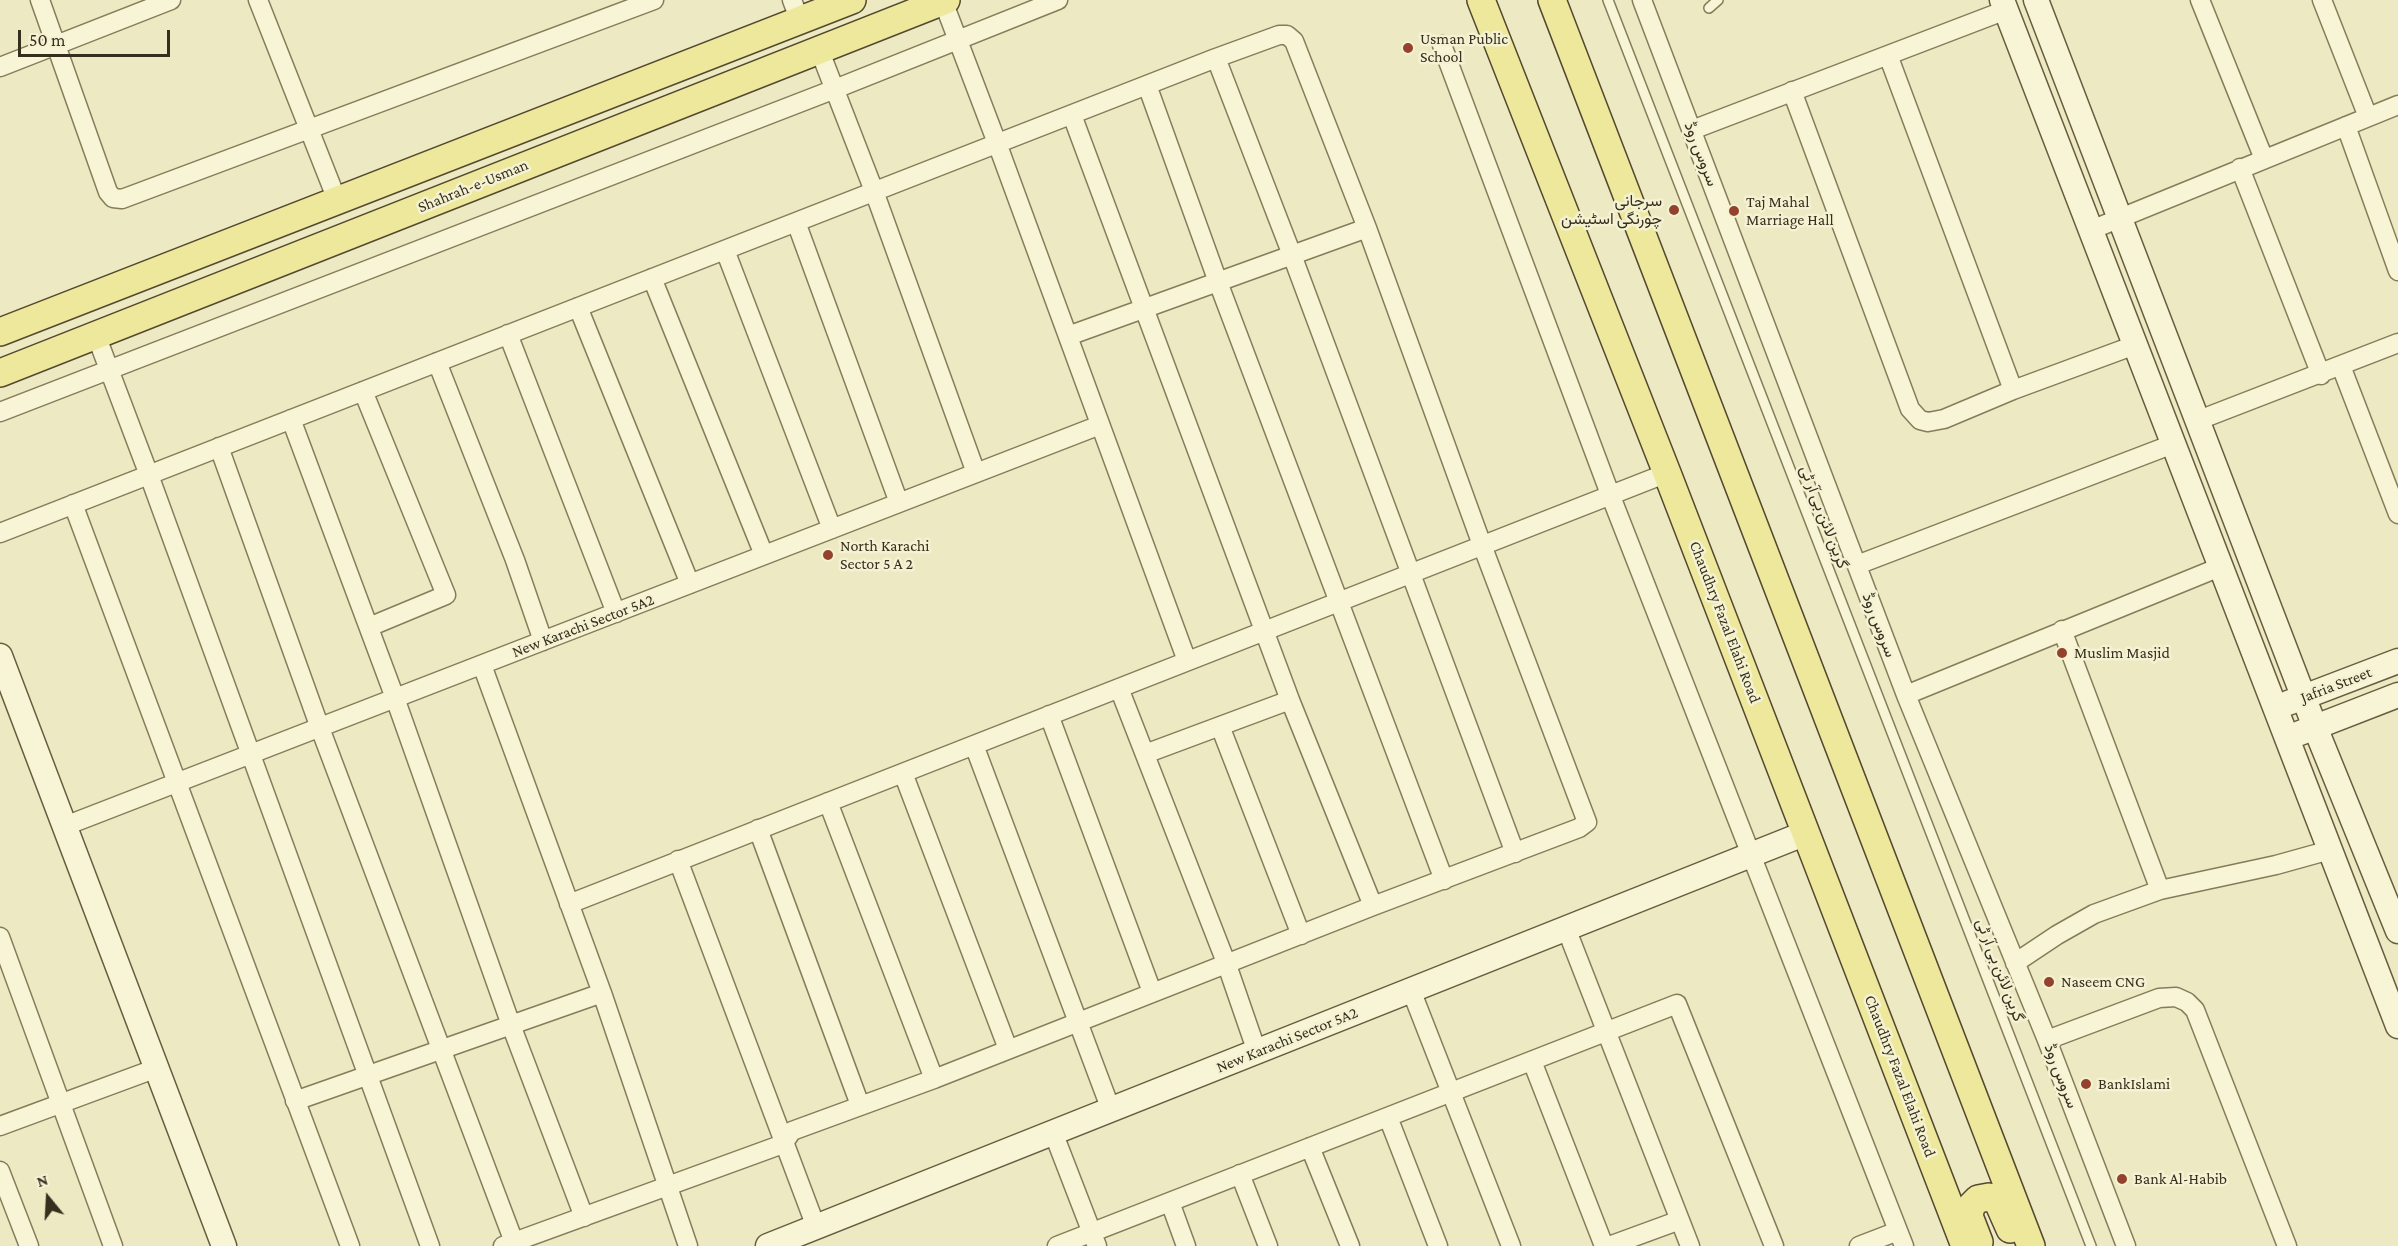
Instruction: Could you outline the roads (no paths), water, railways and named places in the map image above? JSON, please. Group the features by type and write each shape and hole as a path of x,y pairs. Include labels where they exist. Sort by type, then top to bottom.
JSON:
{"main road":[{"path":"0,332 337,200 796,10 852,0"},
{"name":"Chaudhry Fazal Elahi Road","path":"1481,0 1667,473 1965,1246"},
{"path":"1552,0 2031,1246"},
{"name":"Shahrah-e-Usman","path":"0,373 945,1"},
{"path":"1981,1246 1970,1211 1974,1202 1983,1197 1993,1199 2001,1206 2017,1246"}],"street":[{"path":"40,0 108,192 117,199 654,0"},
{"path":"0,67 149,4 171,0"},
{"path":"258,0 337,200"},
{"path":"0,412 835,89 1058,0"},
{"name":"سروس روڈ","path":"1642,0 1906,695 2048,1040 2126,1246"},
{"path":"2036,0 2199,420 2303,697 2398,931"},
{"path":"2200,0 2264,159"},
{"path":"2322,0 2368,117"},
{"path":"945,1 1186,662"},
{"path":"1692,130 1888,56 2004,5 2398,1026"},
{"path":"0,533 73,504 508,334 725,250 874,191 1072,115 1216,58 1279,35 1287,35 1294,41 1367,228 1482,545 1587,822 1579,828 1152,992 934,1079 792,1131 783,1144 508,1244 441,1050 320,728 219,447"},
{"path":"1442,45 1610,494 1901,1239 1859,1246"},
{"path":"819,49 874,191 976,473"},
{"path":"1888,56 2013,390"},
{"path":"1216,58 1293,255 1515,853"},
{"path":"1147,85 1218,282 1444,880"},
{"path":"1792,92 1910,409 1920,420 1928,422 1944,419 2013,390 2135,345"},
{"path":"2091,230 2398,105"},
{"path":"1072,115 1290,700 1373,906"},
{"path":"2346,126 2398,271"},
{"path":"2240,168 2321,375"},
{"path":"796,222 899,503"},
{"path":"1068,336 1367,228"},
{"path":"725,250 832,529"},
{"path":"652,278 764,555"},
{"path":"578,307 690,584"},
{"path":"508,334 616,613"},
{"path":"96,335 430,1246"},
{"path":"2199,420 2321,375 2398,343"},
{"path":"437,362 516,560 543,641"},
{"path":"2341,366 2398,514"},
{"path":"363,391 446,595 369,627"},
{"path":"291,419 395,698 511,1025 584,1217"},
{"name":"New Karachi Sector 5A2","path":"65,826 1100,424"},
{"path":"1857,565 2172,444"},
{"path":"569,903 1667,473"},
{"path":"73,504 350,1246"},
{"path":"1906,695 2220,567"},
{"path":"2062,630 2160,890"},
{"path":"0,656 224,1246"},
{"name":"Jafria Street","path":"2275,709 2398,661"},
{"path":"482,665 602,993 688,1246"},
{"path":"1119,688 1227,965 1257,1052"},
{"name":"Jafria Street","path":"2287,739 2398,695"},
{"path":"1145,754 1290,700"},
{"path":"1049,716 1152,992"},
{"path":"1220,726 1301,935"},
{"path":"974,745 1111,1110"},
{"path":"903,773 1008,1049"},
{"path":"828,802 934,1079"},
{"path":"758,830 860,1106"},
{"name":"New Karachi Sector 5A2","path":"768,1246 1806,833"},
{"path":"2015,963 2056,935 2094,914 2160,890 2276,865 2330,850"},
{"path":"678,860 816,1227"},
{"path":"1566,928 1690,1246"},
{"path":"0,937 63,1104 113,1246"},
{"path":"1411,990 1511,1246"},
{"path":"295,1101 602,993"},
{"path":"2048,1040 2159,998 2176,997 2187,1002 2195,1010 2287,1246"},
{"path":"1058,1246 1094,1239 1170,1202 1677,1004 1774,1246"},
{"path":"1532,1061 1604,1246"},
{"path":"0,1126 157,1068"},
{"path":"1388,1117 1438,1246"},
{"path":"1053,1132 1094,1239"},
{"path":"1310,1147 1350,1246"},
{"path":"0,1171 29,1246"},
{"path":"1240,1174 1268,1246"},
{"path":"1170,1202 1186,1246"},
{"path":"1609,1246 1680,1220"}],"lane":[{"name":"گرین لائن بی آر ٹی","path":"1608,0 2091,1246"},
{"path":"1709,8 1718,0"}],"place":[{"name":"Usman Public School","path":"1408,48"},
{"name":"سرجانی چورنگی اسٹیشن","path":"1674,210"},
{"name":"Taj Mahal Marriage Hall","path":"1734,211"},
{"name":"North Karachi Sector 5 A 2","path":"828,555"},
{"name":"Muslim Masjid","path":"2062,653"},
{"name":"Naseem CNG","path":"2049,982"},
{"name":"BankIslami","path":"2086,1084"},
{"name":"Bank Al-Habib","path":"2122,1179"}]}
